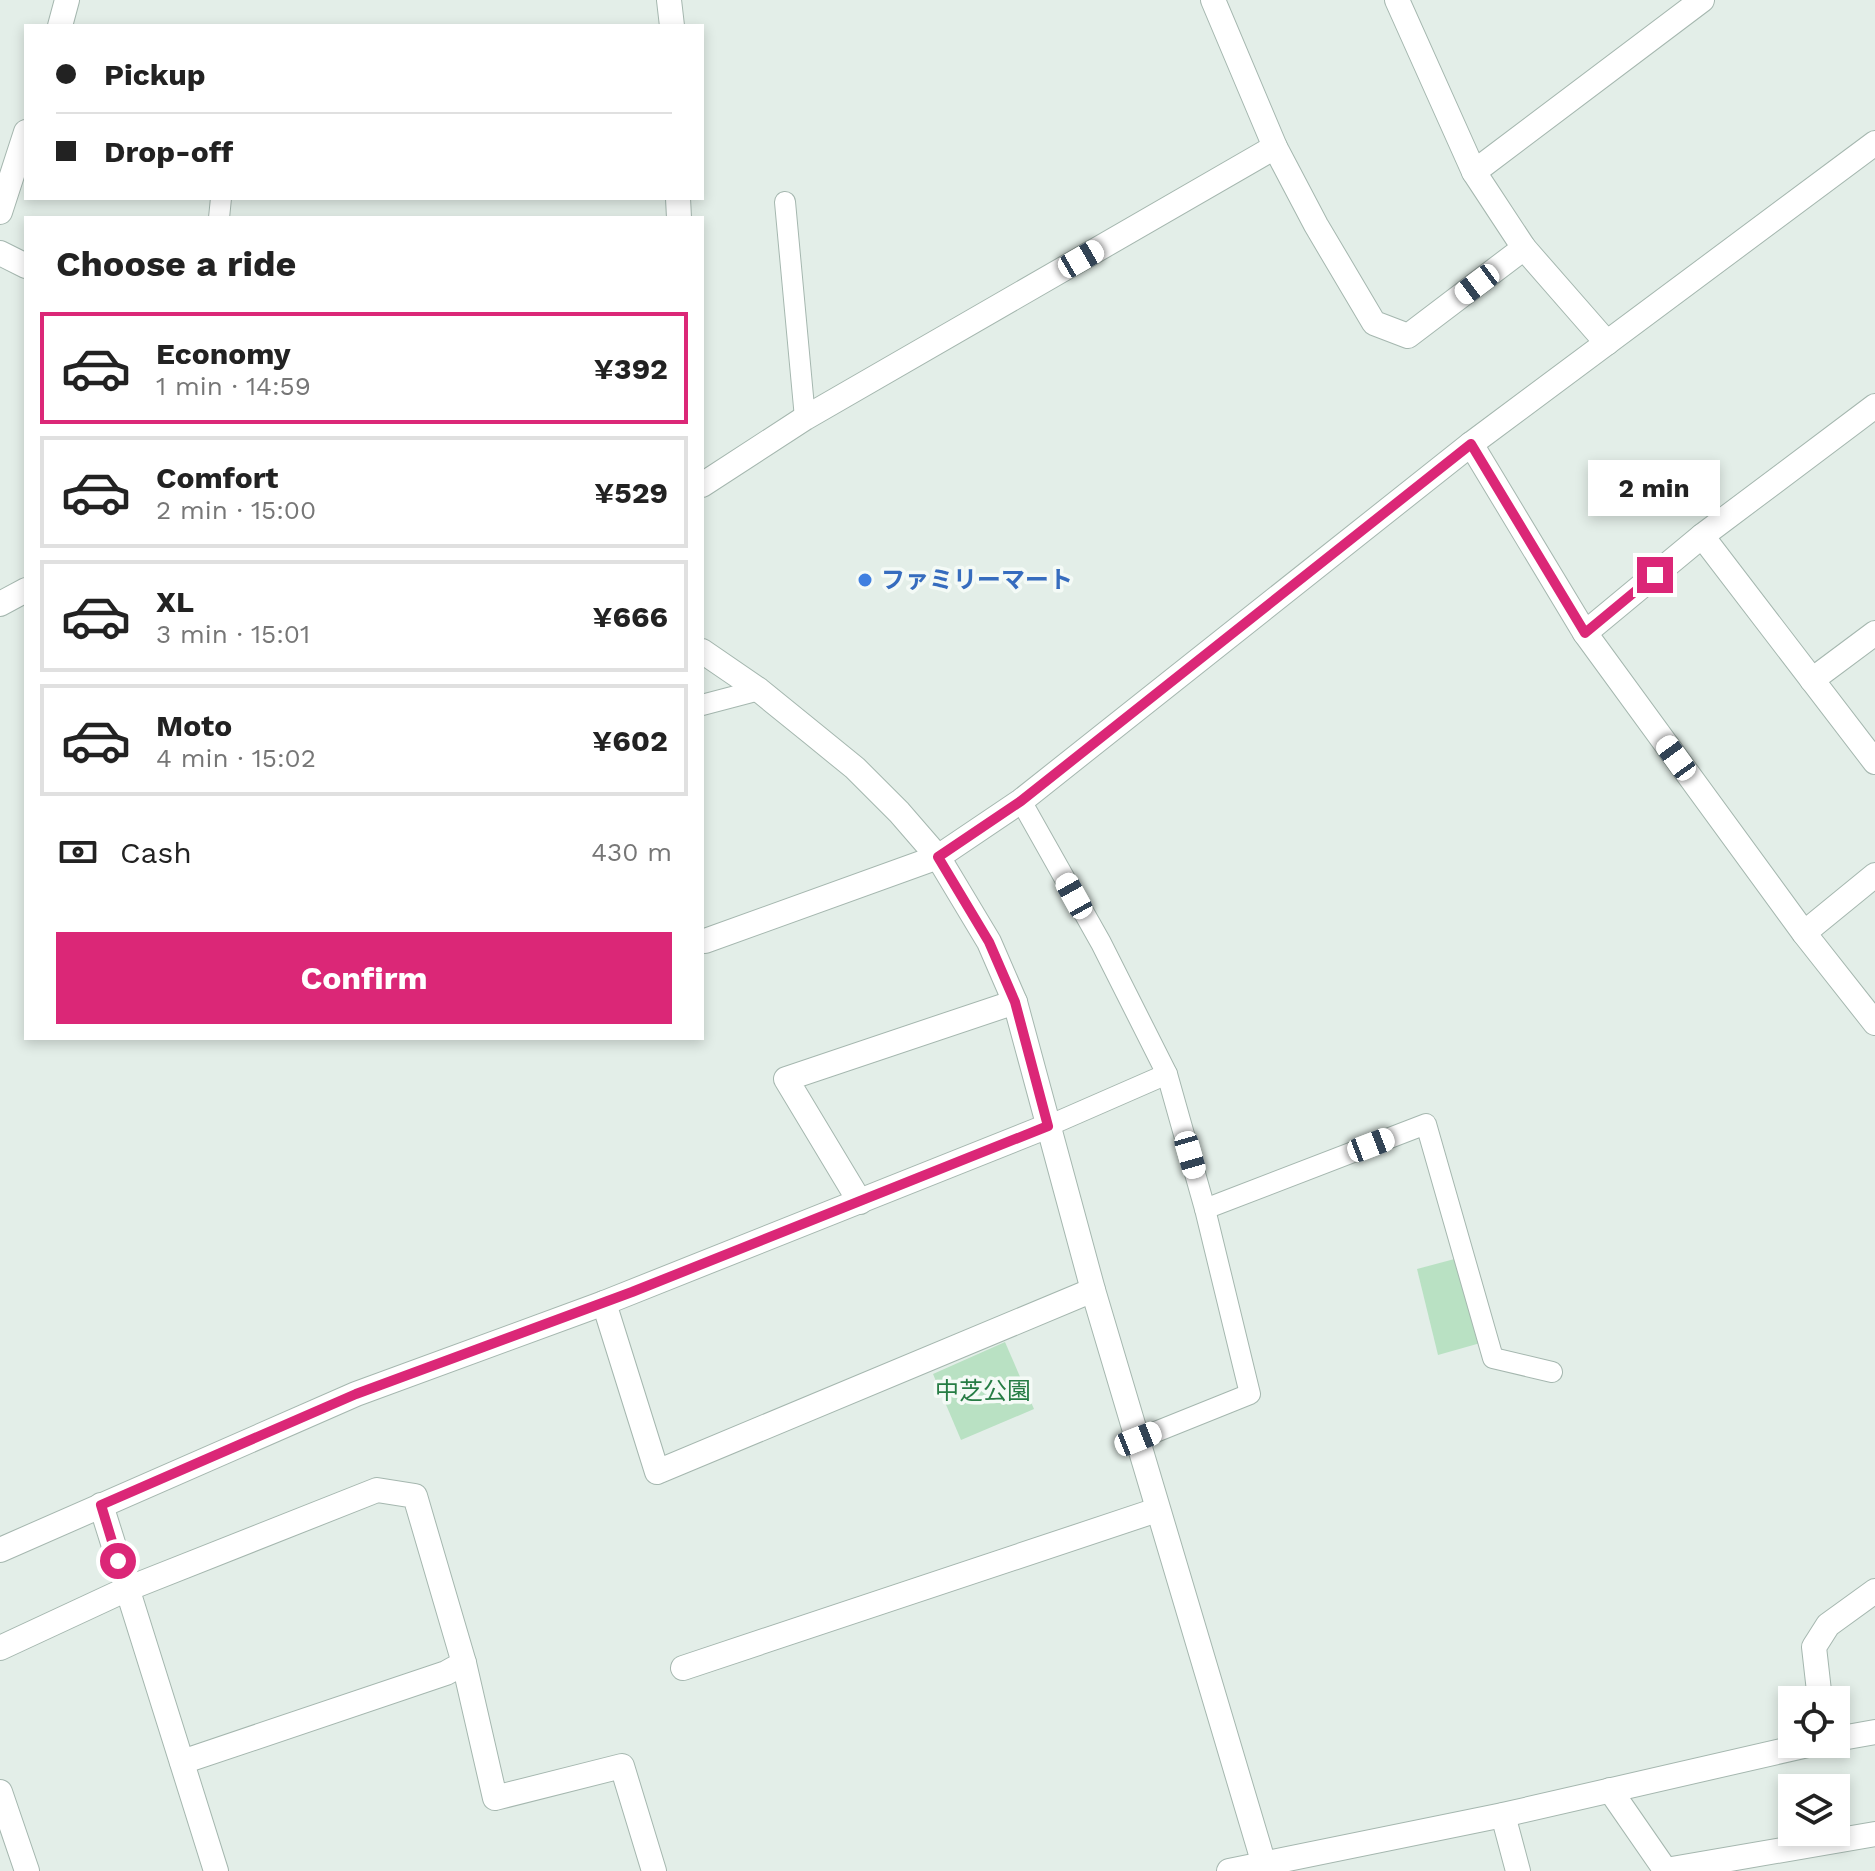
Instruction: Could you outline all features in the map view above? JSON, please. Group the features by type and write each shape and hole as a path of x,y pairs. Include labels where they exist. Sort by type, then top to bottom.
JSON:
{"street":[{"path":"61,24 67,0"},
{"path":"669,0 672,24"},
{"path":"1213,0 1275,147 1316,225 1374,323 1408,336 1524,248"},
{"path":"1397,0 1474,172 1524,248 1607,343"},
{"path":"1474,172 1702,0"},
{"path":"0,212 24,138"},
{"path":"705,941 938,857 1021,801 1471,444 1875,143"},
{"path":"704,484 805,418 1275,147"},
{"path":"0,253 24,265"},
{"path":"1585,633 1702,536 1875,406"},
{"path":"1471,444 1585,633 1804,933 1875,1023"},
{"path":"1702,536 1875,762"},
{"path":"0,604 24,591"},
{"path":"1812,680 1875,633"},
{"path":"704,652 759,690 855,768 938,857 989,942 1015,1002 1093,1290 1265,1867"},
{"path":"1804,933 1875,875"},
{"path":"860,1202 786,1079 1015,1002"},
{"path":"0,1550 356,1394 604,1303 1048,1126"},
{"path":"604,1303 657,1472 1093,1290"},
{"path":"0,1648 127,1589 377,1490 415,1496 464,1663 495,1798 622,1766 654,1871"},
{"path":"101,1505 216,1871"},
{"path":"683,1668 1157,1510"},
{"path":"1818,1686 1814,1647 1828,1625 1875,1591"},
{"path":"182,1762 446,1673 464,1663"},
{"path":"1850,1736 1875,1732"},
{"path":"1229,1871 1265,1867 1778,1752"},
{"path":"1610,1790 1666,1870 1875,1834"},
{"path":"0,1792 27,1871"},
{"path":"1503,1815 1518,1871"}],"lane":[{"path":"785,202 805,418"},
{"path":"704,704 759,690"},
{"path":"1021,801 1101,943 1167,1074 1205,1209 1250,1394 1138,1439"},
{"path":"1048,1126 1167,1074"},
{"path":"1205,1209 1426,1124 1493,1358 1552,1372"}],"green space":[{"path":"1462,1257 1484,1342 1438,1355 1417,1269"},
{"name":"中芝公園","path":"1005,1342 1034,1409 961,1440 933,1374"}],"place":[{"name":"ファミリーマート","path":"865,580"}],"route":[{"path":"118,1561 101,1505 356,1394 632,1292 1048,1126 1015,1002 989,942 938,857 1021,801 1471,444 1585,633 1655,575"}]}
